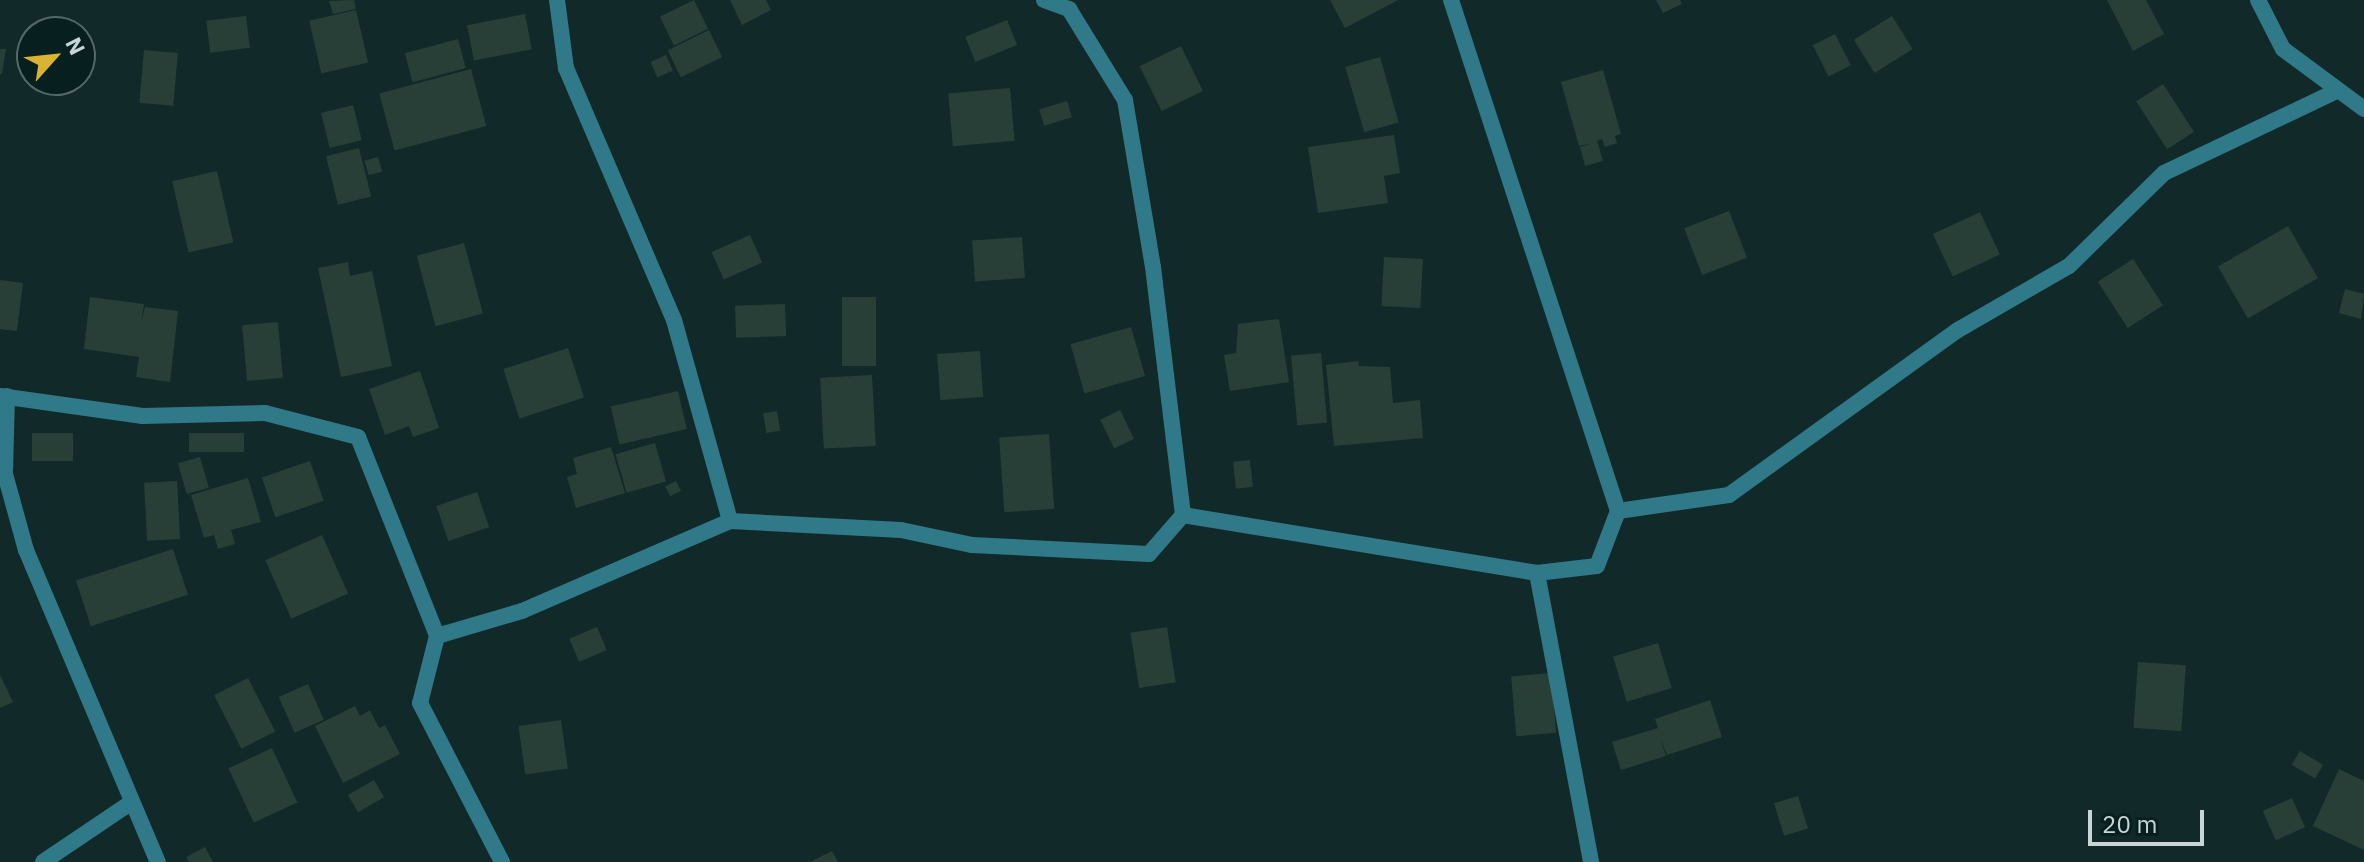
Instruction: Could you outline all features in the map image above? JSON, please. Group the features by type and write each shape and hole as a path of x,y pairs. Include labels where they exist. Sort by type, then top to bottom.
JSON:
{"street":[{"path":"557,0 566,68 674,320 730,521"},
{"path":"437,636 522,611 730,521 901,530 972,545 1149,554 1183,515 1153,267 1125,100 1069,9 1044,0"},
{"path":"1183,515 1537,573 1597,566 1618,511 1451,0"},
{"path":"2258,0 2283,49 2364,109"},
{"path":"1618,511 1729,495 1958,330 2069,266 2164,173 2337,91"},
{"path":"158,862 26,550 5,474 4,396 143,416 265,413 358,437 437,636 420,703 502,862"},
{"path":"1537,573 1591,862"},
{"path":"43,862 132,802"}],"building":[{"path":"354,0 356,9 333,14 329,1"},
{"path":"694,0 708,29 674,45 660,17"},
{"path":"730,0 766,0 771,10 742,25"},
{"path":"1330,0 1398,0 1345,28"},
{"path":"1656,0 1680,0 1682,4 1663,13"},
{"path":"2107,0 2146,0 2164,34 2133,51"},
{"path":"356,10 368,63 321,73 309,21"},
{"path":"525,14 532,49 474,61 467,25"},
{"path":"246,16 250,48 210,53 206,21"},
{"path":"1892,16 1913,49 1875,73 1854,40"},
{"path":"1007,20 1017,45 975,62 965,37"},
{"path":"709,30 722,57 681,77 668,50"},
{"path":"1835,34 1851,65 1829,77 1813,45"},
{"path":"458,39 466,68 413,82 405,53"},
{"path":"1181,46 1203,91 1162,111 1140,66"},
{"path":"0,49 6,49 2,74 0,74"},
{"path":"144,50 178,53 173,106 139,103"},
{"path":"666,55 673,71 657,77 650,62"},
{"path":"1380,57 1399,122 1364,132 1345,67"},
{"path":"471,69 486,126 395,151 379,94"},
{"path":"1603,70 1621,134 1615,136 1617,143 1605,147 1602,139 1597,141 1603,161 1585,166 1580,147 1594,143 1579,146 1561,82"},
{"path":"2163,84 2194,132 2167,149 2136,101"},
{"path":"1010,88 1015,141 953,146 948,93"},
{"path":"1067,101 1072,117 1044,126 1039,109"},
{"path":"353,105 362,140 330,148 321,113"},
{"path":"1394,135 1400,173 1384,176 1388,203 1318,213 1308,147"},
{"path":"359,148 371,197 338,205 326,156"},
{"path":"378,157 382,171 369,175 365,161"},
{"path":"217,171 233,242 189,252 172,181"},
{"path":"1729,211 1747,258 1702,275 1684,228"},
{"path":"1980,212 2000,255 1953,277 1933,234"},
{"path":"2288,226 2318,278 2248,318 2218,266"},
{"path":"750,235 762,262 724,279 712,252"},
{"path":"1022,237 1025,278 975,281 972,240"},
{"path":"464,243 483,314 436,326 417,256"},
{"path":"1384,257 1423,259 1420,308 1381,306"},
{"path":"2133,259 2163,305 2128,328 2098,282"},
{"path":"348,262 350,276 372,271 392,366 341,377 318,268"},
{"path":"0,280 23,283 17,331 0,329"},
{"path":"2345,289 2364,294 2361,319 2339,313"},
{"path":"90,297 144,304 141,323 145,307 178,311 170,382 136,377 139,357 84,349"},
{"path":"842,297 876,297 876,366 842,366"},
{"path":"785,304 786,336 736,338 735,306"},
{"path":"1279,319 1289,382 1230,391 1224,355 1236,353 1238,324"},
{"path":"278,322 283,378 247,381 242,325"},
{"path":"1131,327 1145,376 1084,393 1070,344"},
{"path":"568,348 584,397 519,418 503,369"},
{"path":"980,351 983,397 940,400 937,354"},
{"path":"1321,353 1327,423 1297,425 1291,356"},
{"path":"1358,361 1359,366 1390,367 1393,403 1420,400 1423,438 1334,446 1326,365"},
{"path":"420,371 439,428 413,437 409,426 385,435 369,389"},
{"path":"872,375 876,446 824,449 820,378"},
{"path":"678,391 687,429 620,445 611,407"},
{"path":"1120,410 1134,439 1114,448 1100,420"},
{"path":"777,411 780,431 766,433 763,413"},
{"path":"32,433 73,433 73,461 32,461"},
{"path":"189,433 244,433 244,452 189,452"},
{"path":"1049,434 1054,509 1004,512 999,437"},
{"path":"655,443 666,481 627,493 616,454"},
{"path":"611,447 625,493 576,508 567,477 577,474 573,458"},
{"path":"200,457 209,488 187,494 178,463"},
{"path":"1250,460 1253,487 1236,489 1233,462"},
{"path":"310,461 324,501 275,517 262,478"},
{"path":"248,478 261,522 231,530 235,544 218,549 214,535 204,538 191,495"},
{"path":"177,481 180,539 147,541 144,483"},
{"path":"676,481 681,491 670,496 665,486"},
{"path":"477,492 489,527 448,541 436,506"},
{"path":"322,535 348,593 291,619 265,560"},
{"path":"173,549 188,595 91,626 76,581"},
{"path":"597,627 607,650 579,662 569,639"},
{"path":"1167,627 1176,682 1139,688 1130,633"},
{"path":"1658,643 1672,688 1627,702 1613,657"},
{"path":"2138,662 2186,665 2181,731 2133,728"},
{"path":"1551,673 1556,733 1516,736 1511,676"},
{"path":"0,675 13,702 0,708"},
{"path":"248,678 275,731 241,749 214,695"},
{"path":"308,684 324,720 295,733 279,697"},
{"path":"1710,700 1722,737 1667,755 1660,738 1666,756 1621,770 1612,742 1658,728 1655,719"},
{"path":"355,706 360,716 370,710 379,728 385,725 400,754 343,783 315,726"},
{"path":"561,720 568,769 525,775 518,726"},
{"path":"272,748 297,802 254,823 228,768"},
{"path":"2300,751 2323,765 2315,779 2292,765"},
{"path":"2339,769 2364,781 2364,850 2313,826"},
{"path":"374,780 384,797 358,812 348,795"},
{"path":"1798,796 1808,829 1784,836 1774,803"},
{"path":"2292,798 2305,827 2276,840 2263,811"},
{"path":"205,847 213,862 189,862 186,857"},
{"path":"832,851 838,862 810,862"}]}
